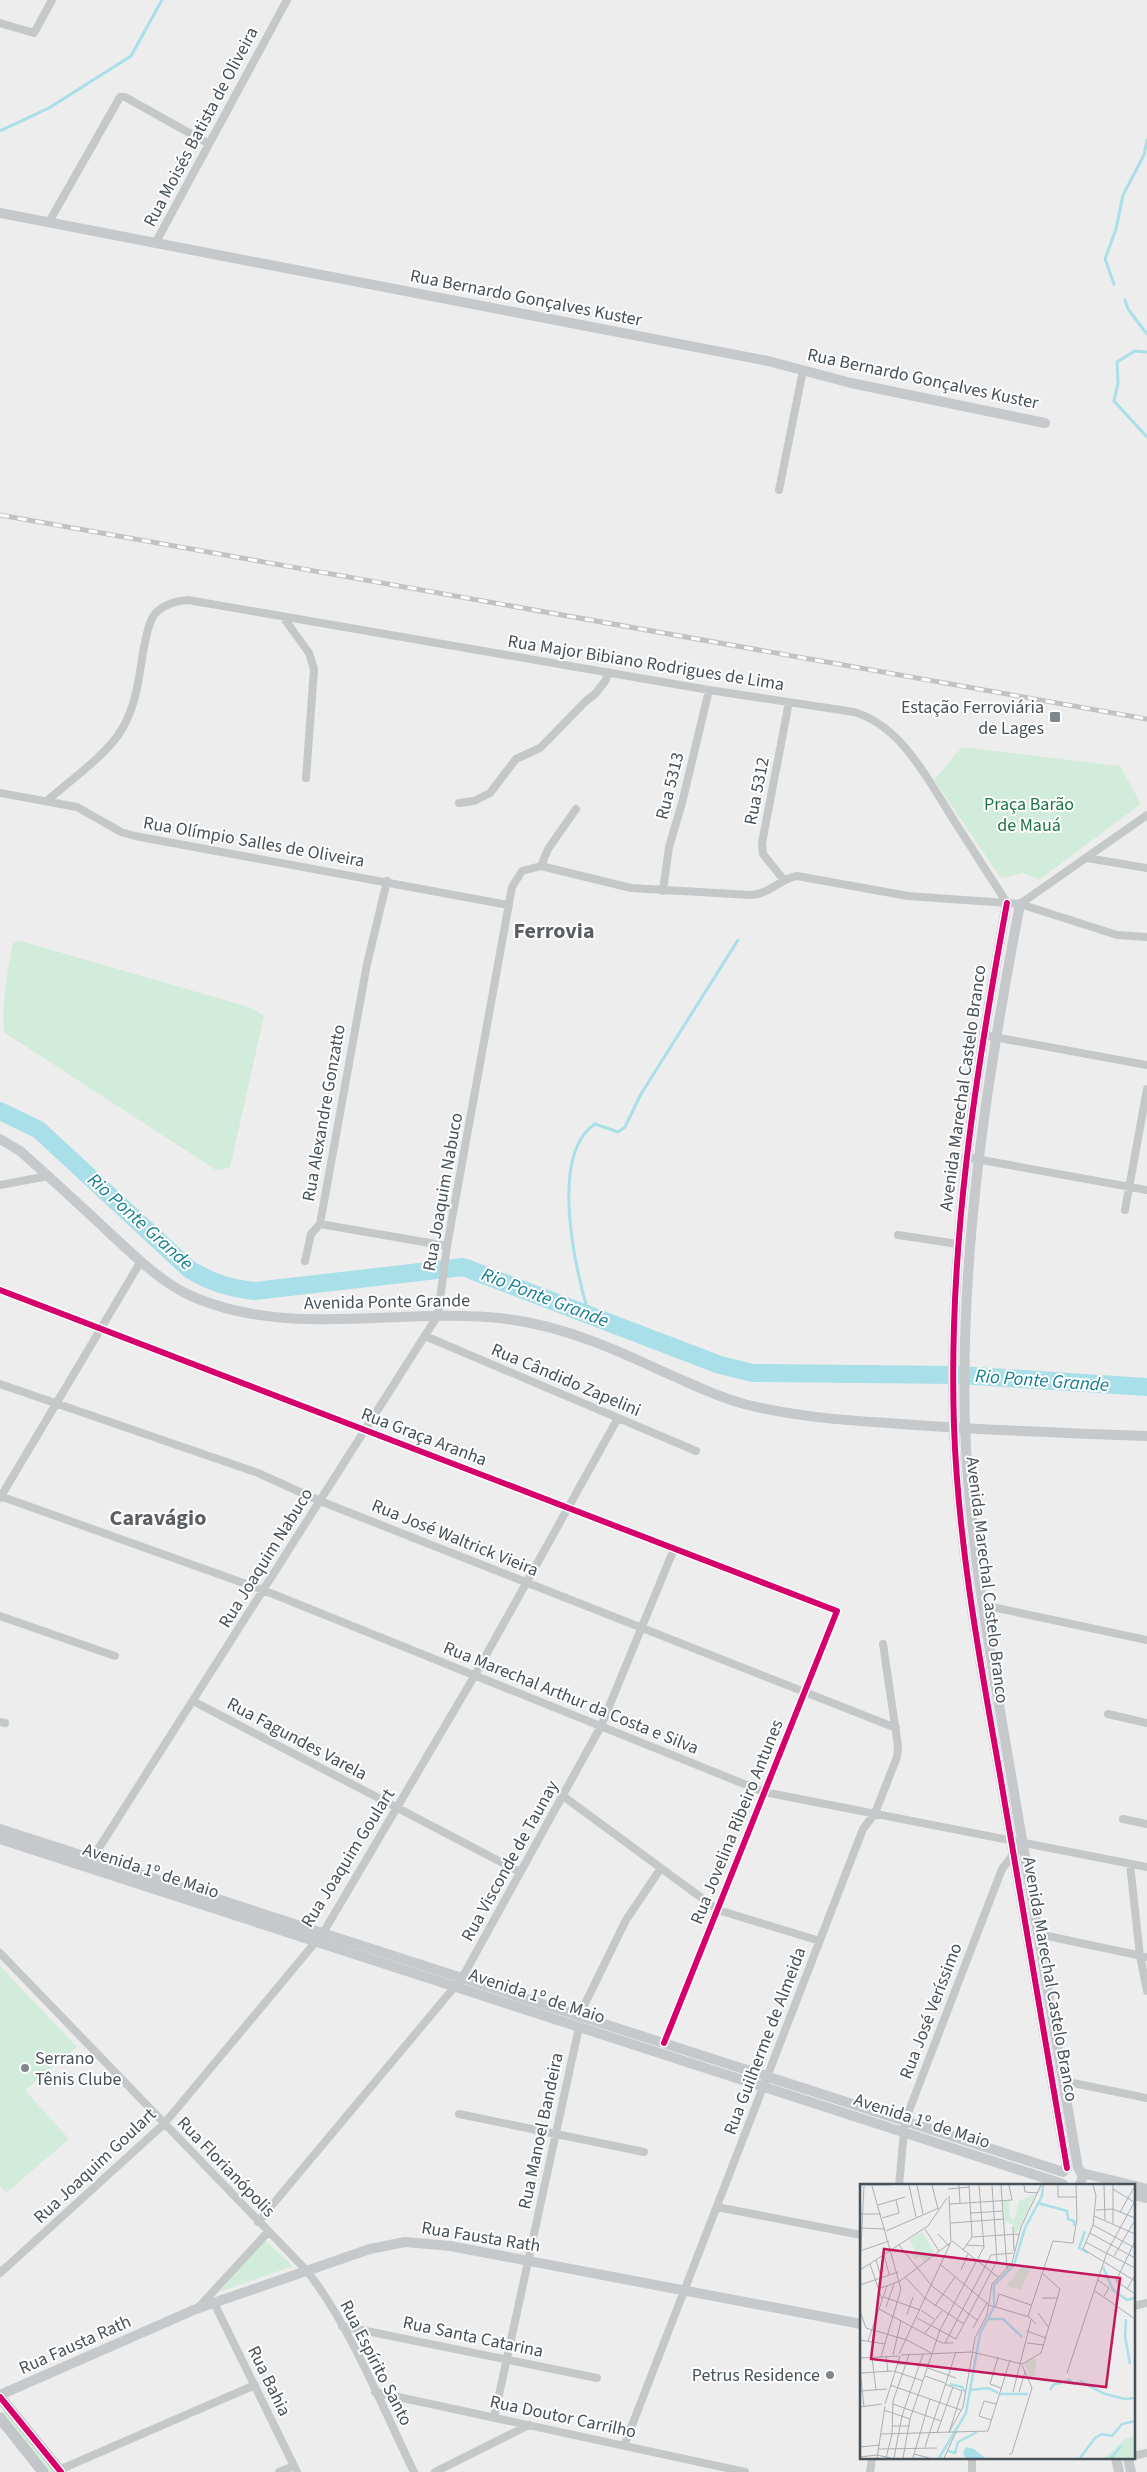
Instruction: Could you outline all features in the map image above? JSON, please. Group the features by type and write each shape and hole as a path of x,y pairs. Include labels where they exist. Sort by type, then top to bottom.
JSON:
{"main road":[{"path":"0,2396 60,2471"},
{"path":"0,2418 43,2472"}],"street":[{"path":"0,23 34,33 52,0"},
{"name":"Rua Moisés Batista de Oliveira","path":"156,242 287,0"},
{"path":"49,222 120,97 209,144"},
{"name":"Rua Bernardo Gonçalves Kuster","path":"0,213 768,361 850,383 1045,423"},
{"path":"779,490 803,370"},
{"name":"Rua Major Bibiano Rodrigues de Lima","path":"47,801 110,745 122,731 135,698 147,634 154,616 164,607 177,601 188,600 709,690 854,712 869,717 888,731 916,764 1007,903"},
{"path":"283,617 309,653 314,669 306,778"},
{"path":"459,803 474,801 490,793 516,759 540,748 595,694 608,672"},
{"name":"Rua 5313","path":"664,891 669,847 682,803 709,690"},
{"name":"Rua 5312","path":"784,880 763,854 762,843 789,702"},
{"name":"Rua Olímpio Salles de Oliveira","path":"0,793 77,807 107,825 135,836 387,881 508,905"},
{"path":"576,809 553,842 540,866 631,888 760,895 768,892 784,880 797,876 908,896 1020,904 1111,933 1147,937"},
{"path":"1020,904 1147,815"},
{"path":"1087,858 1147,868"},
{"name":"Rua Joaquim Nabuco","path":"90,1863 438,1315 447,1246 508,905 516,879 522,871 540,866"},
{"name":"Rua Alexandre Gonzatto","path":"387,881 367,964 320,1224 447,1246"},
{"name":"Avenida Marechal Castelo Branco","path":"1007,903 983,1035 965,1157 958,1244 953,1386 954,1429 960,1511 970,1597 1065,2170 1062,2178 1064,2184"},
{"name":"Avenida Marechal Castelo Branco","path":"1020,904 995,1038 978,1159 969,1258 965,1429 983,1604 1063,2081 1082,2181"},
{"path":"983,1035 1147,1065"},
{"path":"1125,1210 1147,1090"},
{"name":"Avenida Ponte Grande","path":"0,1139 20,1152 140,1261 167,1282 192,1297 223,1309 292,1320 438,1315 506,1318 547,1326 614,1350 710,1393 771,1411 806,1417 954,1429 1147,1436"},
{"path":"965,1157 1147,1190"},
{"path":"0,1185 48,1176"},
{"path":"305,1261 310,1234 320,1224"},
{"path":"898,1235 958,1244"},
{"path":"0,1497 140,1261"},
{"name":"Rua Graça Aranha","path":"0,1290 837,1611"},
{"name":"Rua Cândido Zapelini","path":"425,1336 696,1451"},
{"name":"Rua José Waltrick Vieira","path":"0,1384 258,1473 320,1501 896,1728"},
{"name":"Rua Joaquim Goulart","path":"0,2274 164,2124 314,1941 323,1933 475,1675 618,1418"},
{"name":"Rua Marechal Arthur da Costa e Silva","path":"0,1497 263,1590 764,1792 1147,1867"},
{"name":"Rua Visconde de Taunay","path":"258,2222 462,1978 601,1726 674,1549"},
{"path":"970,1597 983,1604 1147,1640"},
{"name":"Rua Jovelina Ribeiro Antunes","path":"664,2043 763,1800 764,1792 837,1611"},
{"path":"0,1616 115,1656"},
{"name":"Rua Guilherme de Almeida","path":"624,2446 863,1829 875,1814 897,1757 896,1728 883,1644"},
{"name":"Rua Fagundes Varela","path":"193,1701 520,1872"},
{"path":"1108,1714 1147,1723"},
{"path":"563,1796 718,1910 820,1941"},
{"path":"1123,1819 1147,1824"},
{"name":"Avenida 1º de Maio","path":"0,1829 90,1863 314,1941 455,1987 580,2027 905,2121 1065,2170 1082,2181 1106,2184"},
{"name":"Avenida 1º de Maio","path":"0,1839 90,1863 323,1933 664,2043 904,2132 1061,2184"},
{"name":"Rua José Veríssimo","path":"898,2184 905,2121 1002,1869 1013,1852 1023,1842"},
{"path":"1130,1864 1144,1957 1147,1991"},
{"path":"579,2016 626,1920 661,1868"},
{"path":"1038,1934 1144,1957"},
{"name":"Rua Florianópolis","path":"0,1953 307,2271"},
{"name":"Rua Manoel Bandeira","path":"494,2418 580,2027"},
{"path":"1063,2081 1147,2098"},
{"path":"459,2114 644,2152"},
{"name":"Avenida 1º de Maio","path":"1134,2187 1147,2189"},
{"path":"1134,2195 1147,2198"},
{"path":"717,2207 860,2235"},
{"path":"196,2310 268,2232"},
{"name":"Rua Fausta Rath","path":"0,2396 214,2303 370,2249 405,2242 450,2246 860,2324"},
{"name":"Rua Espírito Santo","path":"307,2271 328,2300 342,2326 414,2472"},
{"path":"1134,2306 1147,2302"},
{"name":"Rua Bahia","path":"214,2303 295,2469"},
{"name":"Rua Santa Catarina","path":"342,2326 597,2378"},
{"path":"60,2471 254,2385"},
{"name":"Rua Doutor Carrilho","path":"375,2392 745,2472"},
{"path":"435,2472 529,2425"},
{"path":"1134,2456 1147,2453"},
{"path":"279,2472 295,2469"}],"green space":[{"name":"Praça Barão de Mauá","path":"962,747 1120,766 1141,804 1039,880 1023,873 1001,878 934,780"},
{"path":"21,941 252,1008 264,1016 230,1168 216,1170 5,1033 3,1014 9,964 13,943"},
{"name":"Serrano Tênis Clube","path":"0,1966 77,2047 25,2090 69,2139 6,2193 0,2185"},
{"path":"265,2240 293,2266 219,2292"},
{"path":"4,2410 54,2472 49,2472 1,2413"}],"waterway":[{"path":"0,131 49,108 131,56 162,0"},
{"path":"1114,284 1105,259 1116,229 1123,195 1144,155 1147,140"},
{"path":"1125,300 1128,309 1147,334"},
{"path":"1147,352 1135,351 1117,362 1118,383 1114,401 1147,437"},
{"path":"589,1315 573,1243 569,1186 572,1161 581,1139 595,1124 618,1132 625,1127 641,1094 738,940"},
{"name":"Rio Ponte Grande","path":"0,1111 39,1130 189,1269 204,1278 236,1288 254,1291 463,1267 720,1365 753,1373 959,1375 1147,1387"}],"railway":[{"path":"0,515 1147,719"}],"cycle path":[{"path":"1007,903 984,1033 966,1163 960,1228 953,1360 956,1469 970,1598 1067,2168"},
{"path":"0,1290 837,1611 664,2043"},
{"path":"0,2397 61,2472"}],"place":[{"name":"Estação Ferroviária de Lages","path":"1055,717"},
{"name":"Serrano Tênis Clube","path":"25,2068"},
{"name":"Petrus Residence","path":"830,2375"}],"district":[{"name":"Ferrovia","path":"554,931"},
{"name":"Caravágio","path":"158,1518"}]}
